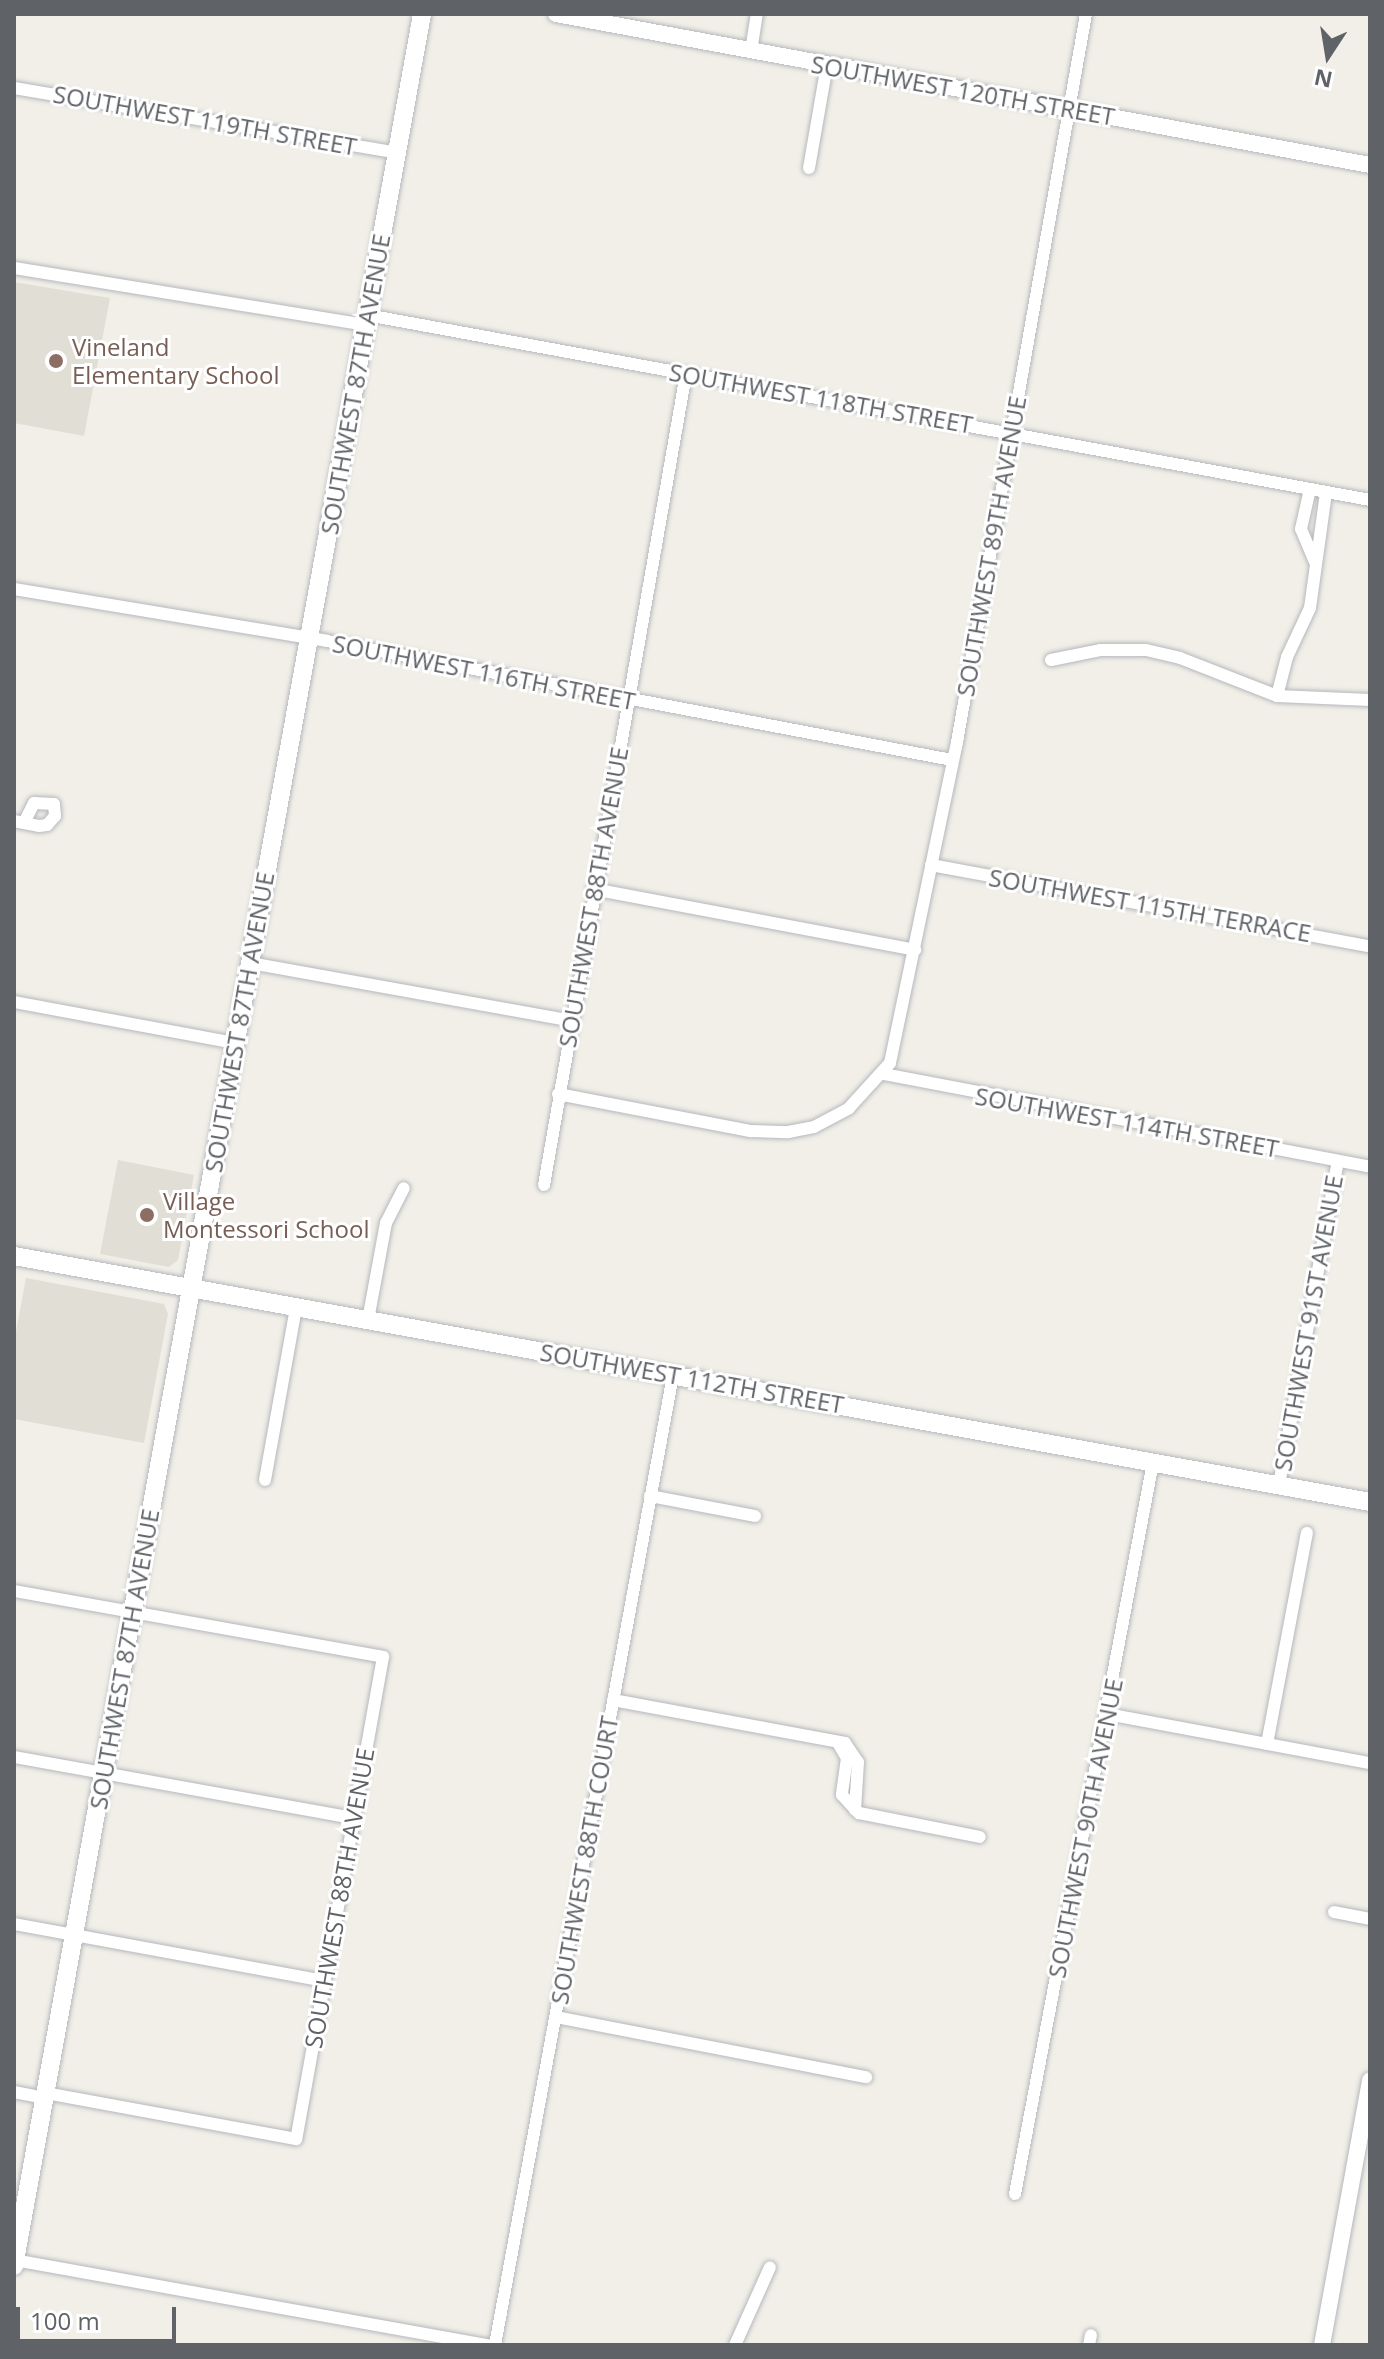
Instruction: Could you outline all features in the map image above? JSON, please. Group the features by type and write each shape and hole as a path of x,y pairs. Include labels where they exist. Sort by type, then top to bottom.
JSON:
{"main road":[{"name":"SOUTHWEST 87TH AVENUE","path":"14,2262 422,14"},
{"name":"SOUTHWEST 112TH STREET","path":"14,1256 1370,1502"}],"street":[{"name":"SOUTHWEST 120TH STREET","path":"556,14 1370,165"},
{"path":"751,51 757,14"},
{"name":"SOUTHWEST 89TH AVENUE","path":"884,1074 896,1047 952,760 1086,14"},
{"path":"809,168 827,65"},
{"name":"SOUTHWEST 119TH STREET","path":"14,88 397,153"},
{"name":"SOUTHWEST 118TH STREET","path":"14,268 366,320 686,374 1370,500"},
{"name":"SOUTHWEST 88TH AVENUE","path":"544,1185 593,889 686,374"},
{"path":"1310,489 1301,529 1315,562"},
{"path":"1277,696 1287,657 1310,608 1326,492"},
{"name":"SOUTHWEST 116TH STREET","path":"14,589 309,638 952,760"},
{"path":"1051,660 1100,650 1159,652 1277,696 1370,700"},
{"name":"SOUTHWEST 115TH TERRACE","path":"931,865 1370,946"},
{"path":"593,889 915,950"},
{"path":"250,963 572,1021"},
{"path":"14,1002 236,1043"},
{"path":"558,1094 778,1133 832,1119 884,1074"},
{"name":"SOUTHWEST 114TH STREET","path":"884,1074 1370,1167"},
{"name":"SOUTHWEST 91ST AVENUE","path":"1279,1485 1338,1161"},
{"path":"368,1320 386,1223 404,1188"},
{"path":"265,1480 296,1308"},
{"name":"SOUTHWEST 88TH COURT","path":"495,2345 673,1375"},
{"name":"SOUTHWEST 90TH AVENUE","path":"1015,2194 1153,1462"},
{"path":"650,1496 755,1516"},
{"path":"1267,1744 1307,1533"},
{"path":"14,1591 132,1615"},
{"name":"SOUTHWEST 88TH AVENUE","path":"45,2096 296,2139 325,1981 383,1657 132,1615"},
{"path":"613,1700 850,1746 858,1762 855,1810 980,1837"},
{"path":"1107,1714 1370,1763"},
{"path":"14,1757 353,1818"},
{"path":"1334,1912 1370,1919"},
{"path":"14,1924 325,1981"},
{"path":"556,2017 866,2077"},
{"path":"1322,2345 1370,2080"},
{"path":"14,2092 45,2096"},
{"path":"14,2262 488,2345"},
{"path":"735,2345 770,2267"}],"shaded area":[{"name":"Vineland Elementary School","path":"14,282 110,298 84,436 14,423"},
{"name":"Village Montessori School","path":"118,1160 194,1175 178,1260 169,1267 100,1254"},
{"path":"26,1278 164,1304 168,1314 144,1443 14,1419 14,1342"}],"place":[{"name":"Vineland Elementary School","path":"56,361"},
{"name":"Village Montessori School","path":"147,1215"}]}
